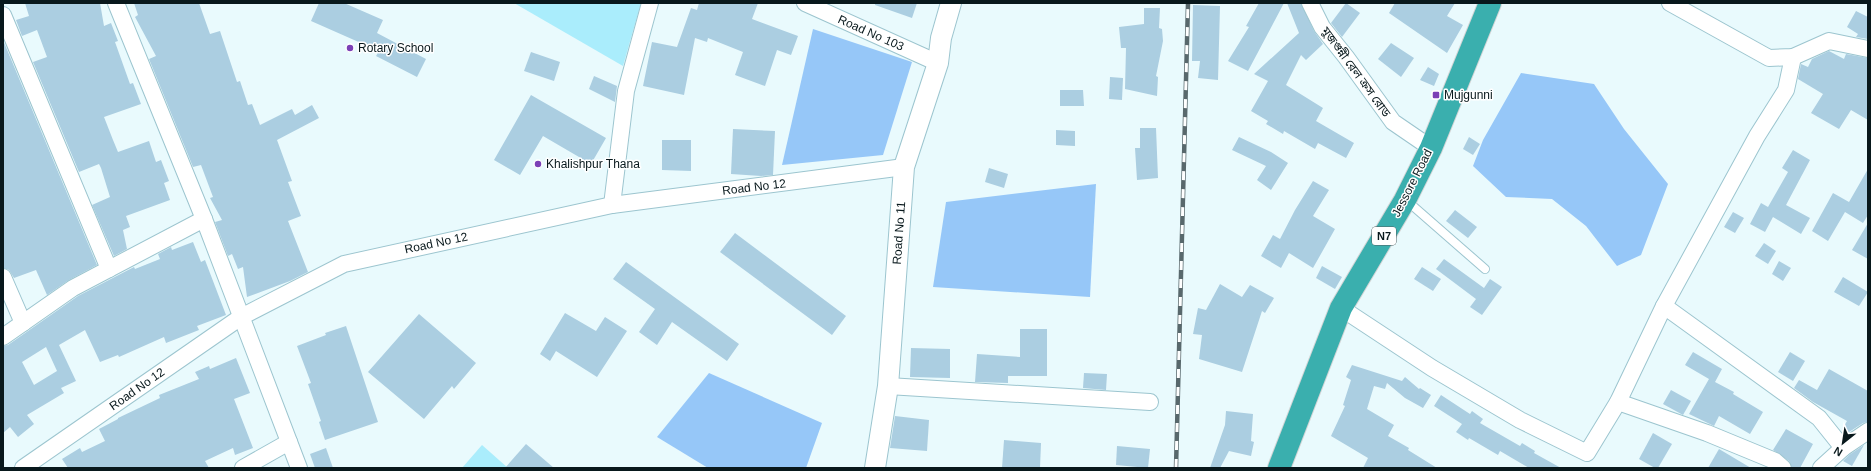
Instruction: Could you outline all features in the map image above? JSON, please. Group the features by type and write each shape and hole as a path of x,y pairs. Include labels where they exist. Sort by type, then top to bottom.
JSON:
{"highway":[{"name":"Jessore Road","path":"1279,468 1341,308 1405,200 1431,148 1490,3"}],"street":[{"path":"116,3 204,219 299,468"},
{"path":"612,205 626,91 650,3"},
{"name":"Road No 103","path":"805,3 938,64"},
{"name":"Road No 11","path":"875,468 888,386 904,167 938,64 942,38 951,3"},
{"name":"মুজগুন্নী রেল ক্রস রোড","path":"1310,3 1322,27 1346,57 1393,122 1431,148"},
{"path":"1670,3 1769,58 1793,57 1830,41 1868,49"},
{"path":"3,15 109,269"},
{"path":"1341,308 1432,368 1520,420 1588,453 1618,402 1664,306 1757,136 1786,90 1793,57"},
{"name":"Road No 12","path":"23,468 241,317 344,264 612,205 904,167"},
{"path":"3,337 73,288 204,219"},
{"path":"3,277 23,323"},
{"path":"1664,306 1819,418 1843,448"},
{"path":"888,386 1150,402"},
{"path":"1618,402 1707,433 1775,461 1783,468"},
{"path":"1821,468 1843,448 1868,431"},
{"path":"243,468 289,442"}],"lane":[{"path":"1405,200 1485,269"}],"shaded area":[{"path":"514,3 641,3 623,66"},
{"path":"813,29 912,62 883,155 782,165"},
{"path":"1521,73 1594,84 1624,129 1668,184 1641,255 1617,266 1586,226 1552,199 1506,197 1473,166 1483,140"},
{"path":"1096,184 1090,297 933,287 946,202"},
{"path":"709,373 822,423 806,468 708,468 657,437"},
{"path":"482,445 508,468 462,468"}],"building":[{"path":"25,3 100,3 104,26 111,23 118,41 115,42 130,84 133,83 141,104 104,117 118,152 149,141 156,162 161,160 169,181 164,183 170,200 126,216 130,227 123,230 127,249 114,256 92,205 110,197 101,168 99,164 79,172 33,62 47,57 37,30 22,36 16,20 29,16"},
{"path":"134,3 199,3 210,34 220,31 237,82 240,81 248,105 252,104 260,125 292,109 295,115 312,105 319,118 277,140 292,181 288,182 301,216 288,221 308,272 290,281 247,297 243,267 238,269 232,254 228,256 215,222 222,220 210,198 213,197 201,165 193,167 149,59 156,56 135,17 138,15"},
{"path":"319,3 344,3 383,20 377,33 426,59 417,77 376,56 379,51 311,21"},
{"path":"699,3 758,3 752,19 798,36 791,55 777,50 765,86 735,75 743,52 708,38 707,42 695,38 684,95 643,86 652,42 677,47 691,8 697,10"},
{"path":"875,3 917,3 912,18 875,5"},
{"path":"1259,3 1284,3 1248,71 1228,61 1249,27 1246,26"},
{"path":"1287,3 1301,3 1314,31 1323,44 1306,60 1301,55 1286,85 1323,108 1316,121 1354,143 1346,158 1318,143 1315,149 1284,131 1283,134 1266,124 1268,121 1251,111 1268,81 1254,74 1299,33"},
{"path":"1346,3 1360,13 1342,37 1331,23"},
{"path":"1395,3 1455,3 1447,16 1463,25 1447,53 1389,13"},
{"path":"1193,5 1220,6 1218,80 1198,78 1200,61 1192,61"},
{"path":"1144,8 1160,8 1159,28 1162,29 1163,41 1156,76 1158,77 1157,96 1125,89 1126,48 1121,48 1119,27 1144,24"},
{"path":"1856,11 1868,17 1868,39 1856,37 1858,34 1847,27"},
{"path":"3,40 97,265 69,280 47,295 36,270 14,278 9,270 3,268"},
{"path":"1391,43 1414,58 1401,77 1378,59"},
{"path":"1829,51 1844,59 1846,54 1868,58 1868,120 1851,110 1839,129 1811,113 1823,94 1798,79 1801,64 1808,67 1812,59"},
{"path":"531,52 560,62 554,81 524,71"},
{"path":"1428,67 1439,74 1434,86 1420,80"},
{"path":"594,76 617,86 615,102 589,89"},
{"path":"1110,77 1123,78 1122,100 1109,99"},
{"path":"1060,90 1083,90 1084,106 1060,106"},
{"path":"531,95 606,138 591,164 543,136 520,175 494,160"},
{"path":"1140,128 1156,128 1158,178 1137,180 1135,148 1140,148"},
{"path":"733,129 775,131 773,175 761,176 731,174"},
{"path":"1056,130 1075,131 1075,146 1056,145"},
{"path":"1239,137 1271,152 1288,163 1271,190 1257,180 1266,166 1232,150"},
{"path":"1469,137 1480,144 1473,155 1463,149"},
{"path":"662,140 691,140 691,171 662,170"},
{"path":"1793,150 1810,160 1786,205 1810,218 1801,234 1773,217 1765,232 1750,224 1761,203 1768,207 1788,172 1782,168"},
{"path":"989,168 1008,174 1004,188 985,182"},
{"path":"1868,169 1868,215 1863,223 1845,212 1828,241 1812,231 1833,193 1849,202"},
{"path":"1313,181 1329,190 1313,216 1335,229 1313,268 1289,253 1281,268 1261,256 1273,235 1280,239 1295,210"},
{"path":"1455,210 1477,227 1468,238 1446,221"},
{"path":"1733,212 1744,218 1735,233 1724,227"},
{"path":"1868,223 1868,259 1852,250"},
{"path":"735,233 846,316 832,335 720,252"},
{"path":"193,242 201,262 205,260 226,315 197,326 199,330 166,343 164,337 119,357 118,355 100,362 85,330 59,345 76,381 61,388 64,393 27,415 34,424 18,437 10,427 3,433 3,346 8,345 78,296 134,267 135,269 160,259 158,254 171,247 172,250","holes":["46,347 57,371 34,385 22,362"]},
{"path":"1764,243 1776,251 1768,264 1755,256"},
{"path":"1444,259 1484,288 1490,279 1502,287 1482,315 1470,307 1476,299 1436,269"},
{"path":"1779,261 1791,268 1783,281 1772,274"},
{"path":"626,262 739,344 727,361 672,322 657,345 639,332 655,309 613,279"},
{"path":"1322,266 1342,277 1335,289 1316,278"},
{"path":"1422,267 1441,279 1433,291 1414,279"},
{"path":"1843,277 1868,292 1859,306 1834,292"},
{"path":"1220,284 1242,297 1250,285 1274,298 1265,313 1262,311 1242,372 1199,359 1202,335 1193,334 1198,308 1206,310"},
{"path":"565,313 596,331 605,317 627,331 597,377 556,351 550,361 540,354"},
{"path":"419,314 476,363 454,389 452,386 424,419 368,372"},
{"path":"346,326 378,422 325,440 319,422 321,421 308,384 311,383 297,346 326,335 325,333"},
{"path":"1020,329 1047,329 1047,376 1008,376 1008,383 975,382 977,354 1020,357"},
{"path":"911,348 950,349 950,378 910,377"},
{"path":"1693,352 1722,369 1715,382 1734,392 1733,394 1763,412 1750,434 1719,416 1714,426 1689,414 1709,379 1685,365"},
{"path":"1790,352 1805,361 1793,381 1778,372"},
{"path":"236,358 250,393 234,399 253,448 235,455 233,448 205,461 209,468 68,468 62,459 80,448 82,452 105,441 99,429 160,398 159,395 199,379 195,372 209,366 210,369"},
{"path":"1352,365 1402,381 1405,377 1419,389 1420,388 1431,395 1423,408 1405,398 1387,383 1385,389 1374,386 1367,409 1394,425 1388,436 1409,448 1408,450 1437,468 1363,468 1368,458 1331,436 1345,406 1343,405 1351,380 1346,377"},
{"path":"1829,369 1868,391 1868,422 1863,423 1846,434 1848,431 1843,428 1847,421 1813,402 1794,388 1799,380 1817,390"},
{"path":"1084,373 1107,374 1106,390 1083,388"},
{"path":"1671,390 1691,401 1683,415 1663,404"},
{"path":"1441,395 1470,414 1472,411 1483,419 1480,423 1520,446 1522,443 1535,451 1534,453 1561,468 1529,468 1500,451 1498,455 1469,438 1468,440 1456,432 1462,424 1434,406"},
{"path":"1226,411 1253,414 1251,441 1254,442 1251,456 1229,451 1220,468 1210,468 1225,425"},
{"path":"895,416 929,420 927,451 890,448"},
{"path":"1786,429 1813,444 1800,468 1792,468 1789,461 1773,450"},
{"path":"1653,433 1672,444 1658,468 1655,468 1639,459"},
{"path":"1004,440 1041,443 1040,468 1002,468"},
{"path":"526,444 554,468 505,468"},
{"path":"1864,445 1852,466 1843,461 1849,455"},
{"path":"1117,446 1150,449 1148,468 1116,465"},
{"path":"326,448 333,468 315,468 310,454"},
{"path":"1719,449 1751,468 1708,468"}],"railway":[{"path":"1176,468 1188,3"}],"place":[{"name":"Rotary School","path":"350,48"},
{"name":"Mujgunni","path":"1436,95"},
{"name":"Khalishpur Thana","path":"538,164"}]}
